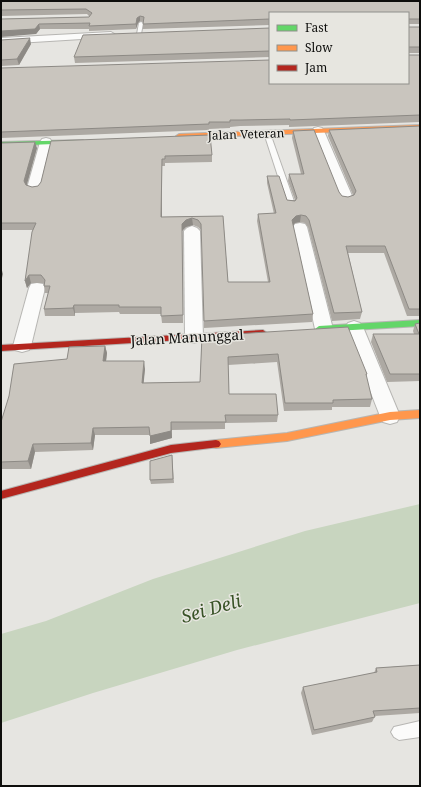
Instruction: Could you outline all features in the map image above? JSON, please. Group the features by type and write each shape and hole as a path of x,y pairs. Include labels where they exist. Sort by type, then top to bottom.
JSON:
{"street":[{"path":"1,41 135,34"},
{"name":"Jalan Veteran","path":"172,137 420,128"},
{"path":"318,131 346,198"},
{"path":"1,144 93,140"},
{"path":"34,188 46,142"},
{"path":"300,227 316,330 420,323"},
{"path":"192,231 194,337"},
{"path":"22,346 37,288"},
{"path":"354,327 390,416"},
{"name":"Jalan Manunggal","path":"1,348 270,332"},
{"path":"1,495 171,449 287,437 390,416 420,414"}],"lane":[{"path":"135,34 141,23"},
{"path":"267,133 291,204"},
{"path":"399,732 420,729"}],"water":[{"name":"Sei Deli","path":"420,504 420,603 237,650 93,693 1,723 1,634 46,621 153,579 305,531"}],"building":[{"path":"1,1 420,1 420,19 409,19 409,12 269,12 269,19 143,24 144,17 140,16 137,18 136,24 89,26 90,23 39,24 35,29 1,31 1,19 89,17 92,13 86,9 1,10"},
{"path":"409,27 420,27 420,47 409,47"},
{"path":"269,28 269,51 74,57 83,35"},
{"path":"30,38 17,59 1,60 1,40"},
{"path":"409,55 420,55 420,115 290,120 230,120 230,122 209,122 209,124 1,132 1,68 269,60 269,84 409,84"},
{"path":"420,126 420,309 409,309 385,246 346,246 362,312 334,313 309,220 306,216 301,215 296,216 292,220 313,314 204,321 201,224 198,220 192,218 186,220 182,224 183,315 161,316 161,307 119,307 119,305 74,305 73,308 44,309 50,286 44,286 45,280 41,275 29,275 25,281 32,232 36,223 1,223 1,143 35,142 24,181 26,185 32,187 38,186 41,182 51,141 210,135 212,155 165,156 165,159 162,159 161,217 223,216 228,282 270,282 258,214 276,213 267,176 279,176 287,200 295,201 297,198 289,174 304,174 293,131 314,130 339,192 342,196 348,197 354,195 356,191 329,130"},
{"path":"420,323 420,374 390,374 373,334 419,334 415,324"},
{"path":"348,327 367,374 372,399 333,400 333,403 285,403 278,354 228,357 229,394 276,394 278,415 225,415 226,422 171,422 171,431 150,436 149,427 93,428 91,443 33,444 28,461 1,462 1,422 9,396 14,364 67,359 69,347 105,346 103,361 144,361 142,383 200,382 202,336"},
{"path":"172,455 173,479 150,480 150,461"},
{"path":"420,665 420,708 373,711 375,717 314,730 303,687 377,672 376,668"}],"traffic: fast":[{"path":"1,144 81,141"},
{"path":"319,329 420,323"}],"traffic: slow":[{"path":"179,136 420,127"},
{"path":"216,444 287,437 390,416 420,414"}],"traffic: jam":[{"path":"1,348 263,333"},
{"path":"1,495 171,449 216,444"}]}
